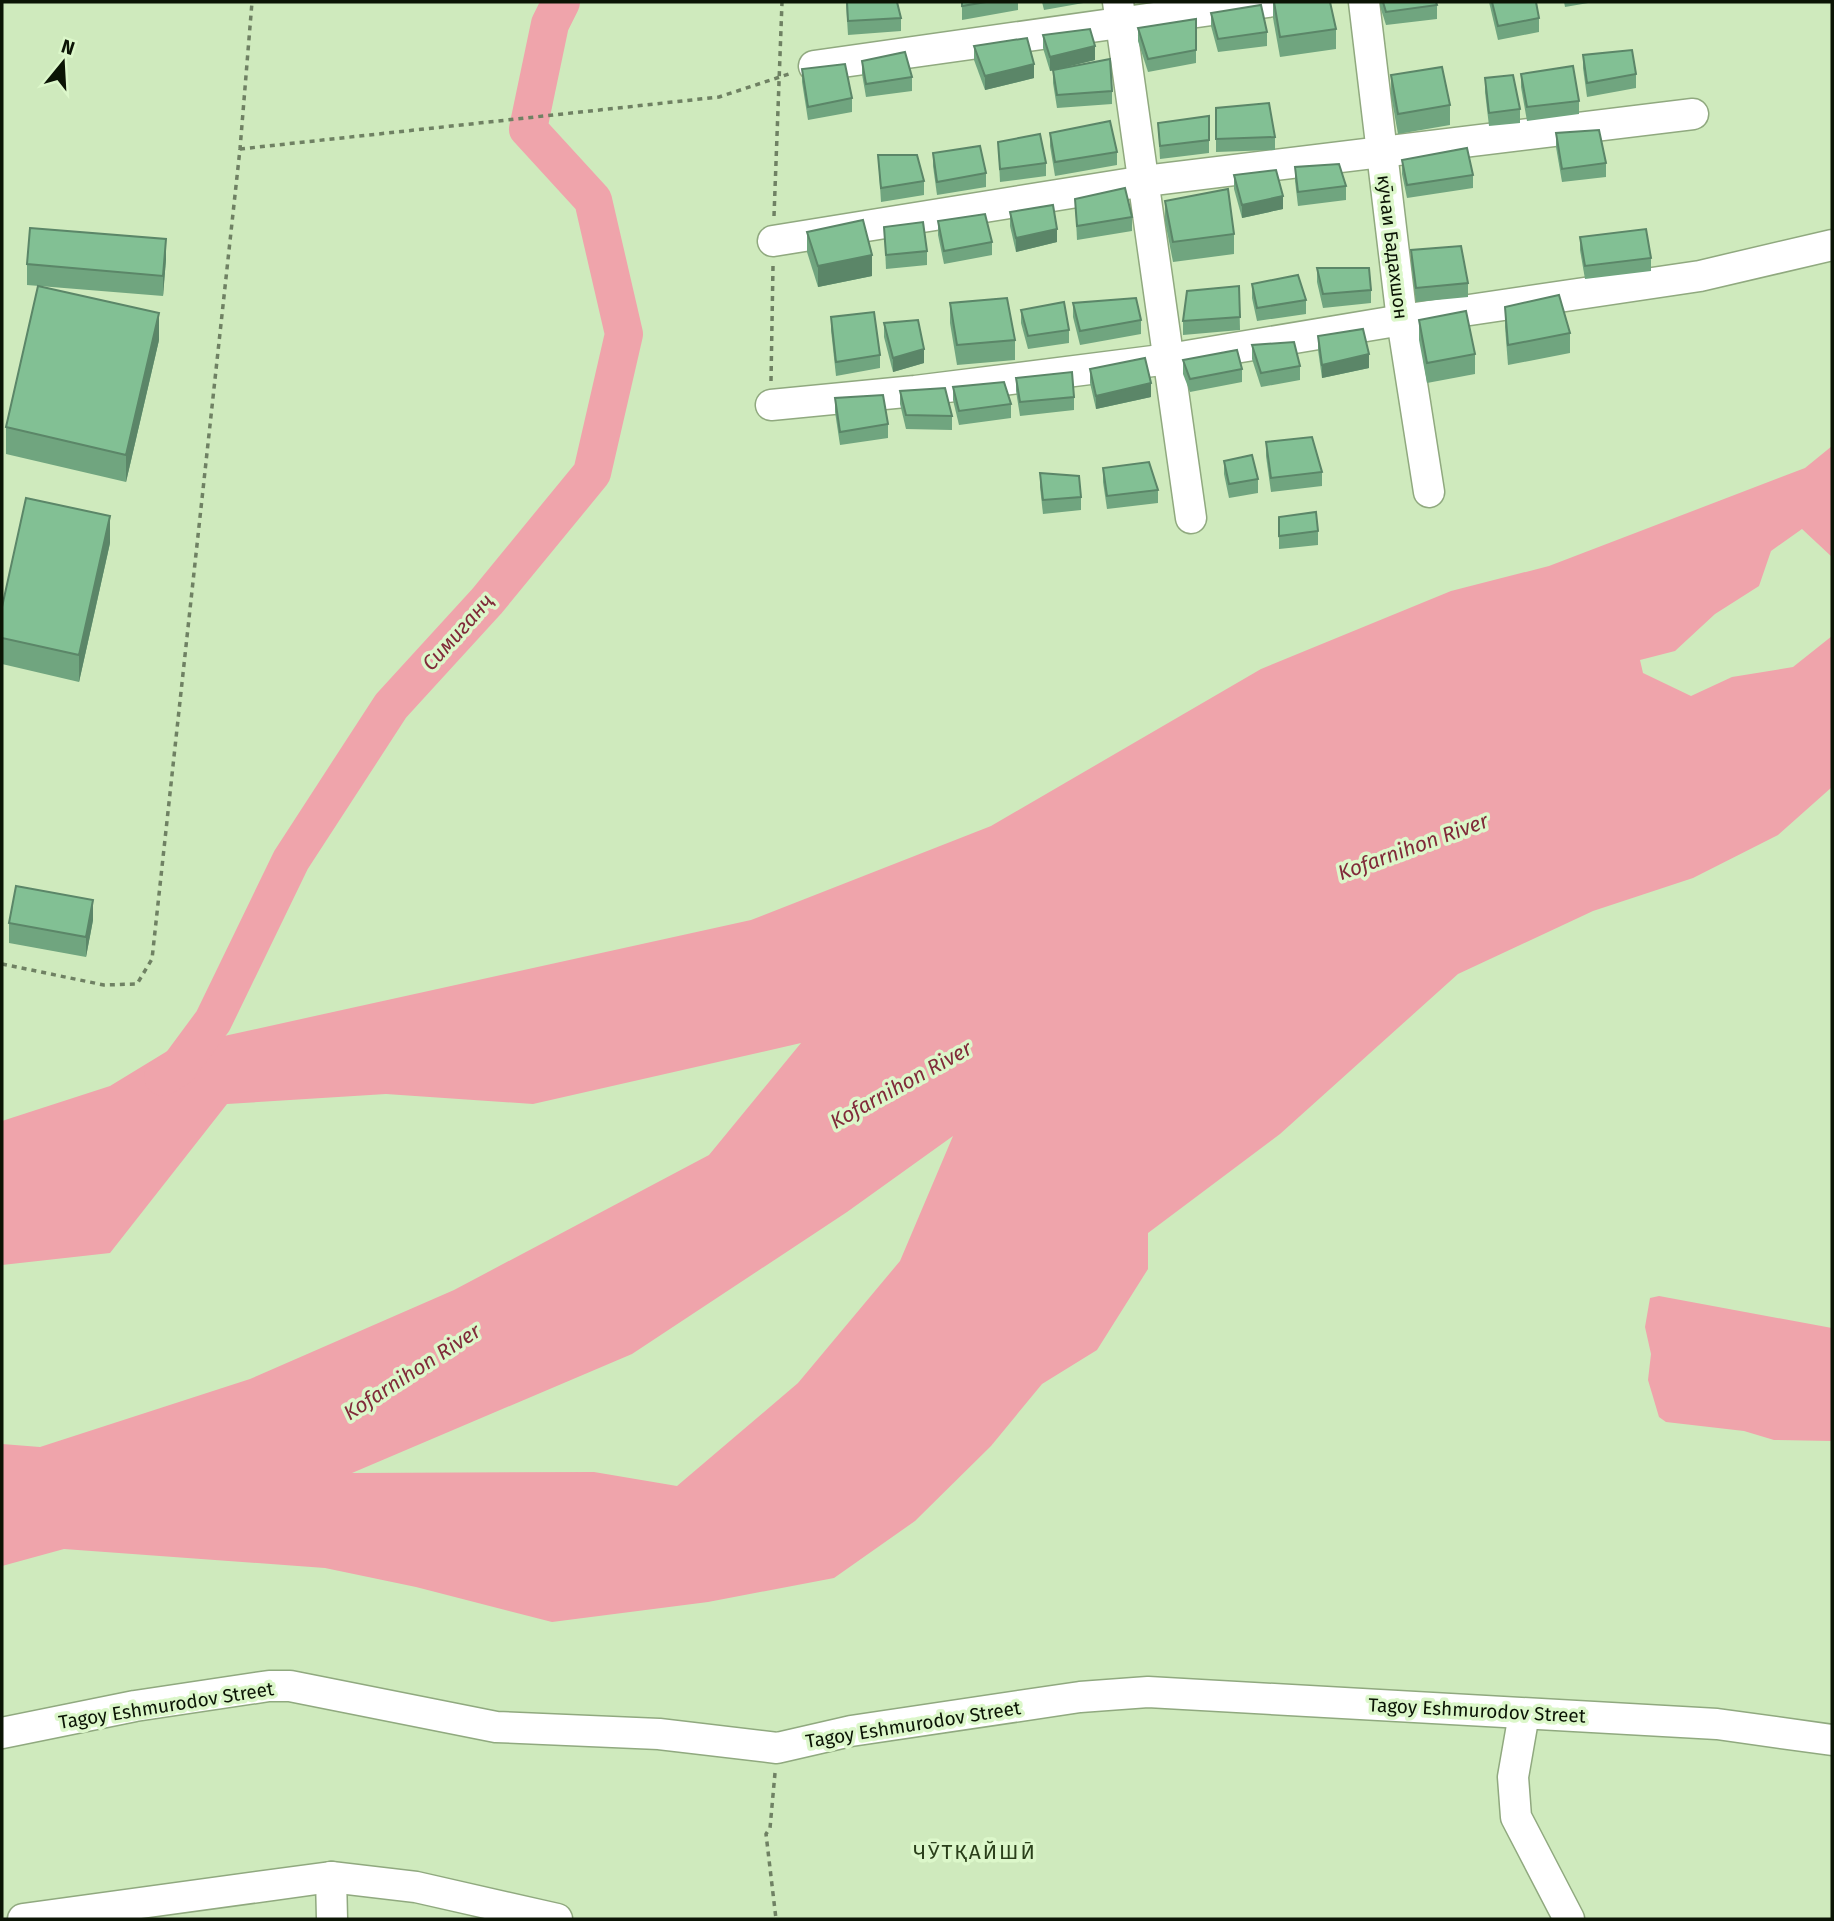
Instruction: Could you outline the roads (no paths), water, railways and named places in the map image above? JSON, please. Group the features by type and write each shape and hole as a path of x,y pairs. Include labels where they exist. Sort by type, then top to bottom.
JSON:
{"street":[{"path":"814,66 1120,11 1268,2"},
{"name":"кӯчаи Бадахшон","path":"1364,2 1402,320 1429,492"},
{"path":"1120,11 1191,518"},
{"path":"774,241 1145,181 1693,114"},
{"path":"771,405 915,391 1168,359 1402,320 1700,276 1832,245"},
{"name":"Tagoy Eshmurodov Street","path":"2,1733 135,1706 269,1686 290,1686 496,1727 659,1734 777,1748 851,1731 1080,1697 1137,1692 1717,1724 1832,1740"},
{"path":"1524,1714 1513,1777 1516,1817 1569,1919"},
{"path":"23,1919 331,1877 370,1879 415,1887 556,1919"},
{"path":"331,1877 332,1919"}],"water":[{"name":"Kofarnihon River","path":"1832,446 1832,557 1802,529 1771,551 1759,586 1715,614 1675,651 1640,660 1643,673 1691,696 1732,677 1793,667 1832,636 1832,787 1778,835 1693,878 1593,911 1458,974 1280,1134 1148,1233 1148,1269 1097,1350 1042,1384 991,1446 915,1521 834,1578 708,1602 552,1622 416,1587 325,1568 64,1549 2,1566 2,1444 40,1447 250,1379 454,1290 709,1155 801,1043 533,1104 386,1094 227,1104 110,1253 2,1265 2,1121 110,1086 174,1047 751,920 991,826 1261,669 1451,591 1549,566 1805,468","holes":["953,1136 900,1261 798,1383 677,1486 594,1472 352,1473 632,1354 847,1212"]},
{"path":"1659,1296 1832,1328 1832,1441 1774,1440 1744,1431 1666,1422 1659,1417 1648,1380 1651,1354 1645,1327 1650,1298"}],"waterway":[{"name":"Симиганҷ","path":"163,1077 179,1067 213,1021 291,860 391,706 487,601 592,473 624,334 593,200 528,129 550,24 561,2"}],"district":[{"name":"ЧӮТҚАЙШӢ","path":"975,1852"}]}
